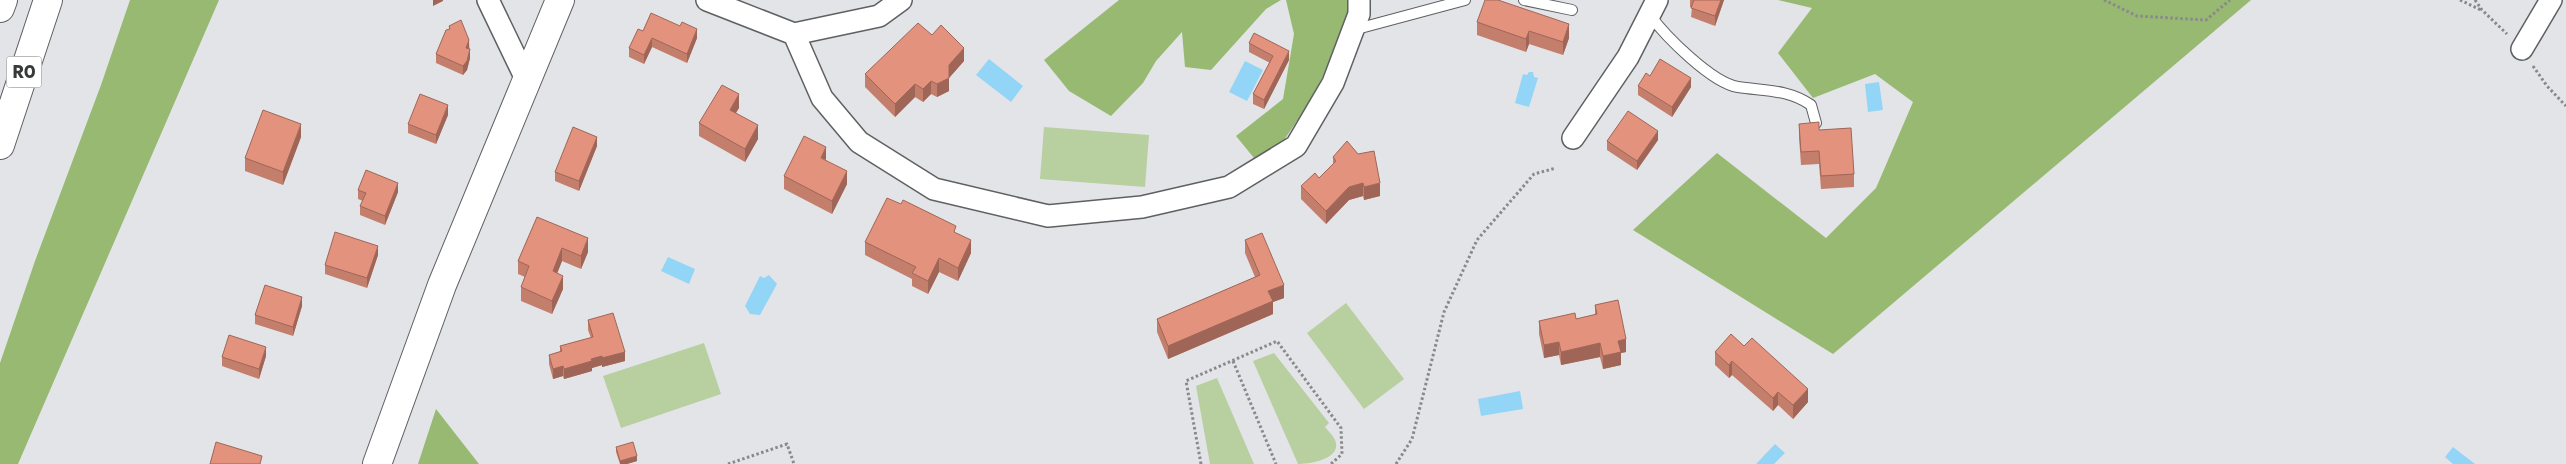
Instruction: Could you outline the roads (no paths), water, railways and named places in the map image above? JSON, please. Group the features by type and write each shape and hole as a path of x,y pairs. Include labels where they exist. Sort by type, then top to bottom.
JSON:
{"main road":[{"path":"0,8 2,0"},
{"name":"R0","path":"0,145 48,0"},
{"path":"377,464 442,285 560,0"}],"street":[{"path":"488,0 526,79"},
{"path":"707,0 794,34 879,16 900,0"},
{"path":"794,34 822,98 859,142 934,189 1048,216 1142,207 1229,187 1296,146 1334,83 1358,14 1359,0"},
{"path":"2522,49 2551,0"},
{"path":"1573,138 1628,57 1653,7"}],"lane":[{"path":"1352,30 1466,0"},
{"path":"1524,0 1572,10"},
{"path":"1653,7 1659,28 1689,57 1724,82 1736,87 1783,91 1799,97 1811,105 1816,123"}],"water":[{"path":"989,59 1023,86 1011,102 976,75"},
{"path":"1245,61 1263,70 1247,101 1229,92"},
{"path":"1529,72 1533,72 1534,77 1538,78 1529,107 1515,103 1523,74 1527,75"},
{"path":"1879,82 1883,110 1868,112 1865,84"},
{"path":"668,257 695,269 689,284 661,271"},
{"path":"769,275 777,284 760,315 750,314 745,306 760,276 764,278"},
{"path":"1520,391 1523,409 1481,416 1478,399"},
{"path":"1775,444 1785,453 1774,464 1756,464"},
{"path":"2453,447 2475,464 2453,464 2445,457"}]}
